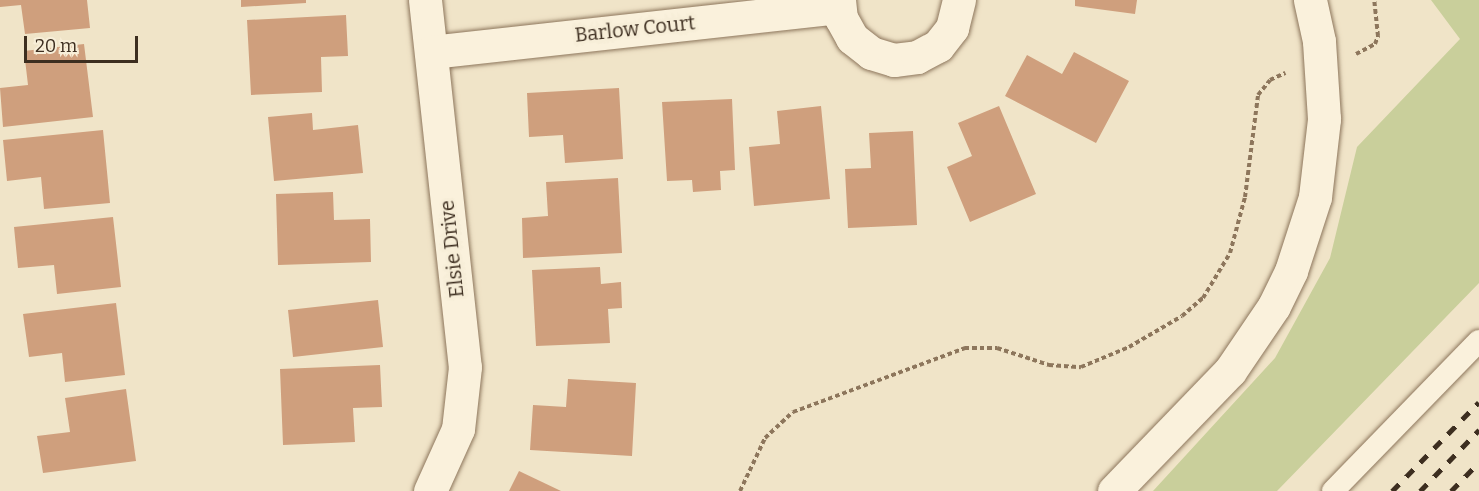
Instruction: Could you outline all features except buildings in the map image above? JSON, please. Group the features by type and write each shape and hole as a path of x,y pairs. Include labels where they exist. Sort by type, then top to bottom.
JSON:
{"street":[{"name":"Elsie Drive","path":"424,0 465,383 454,444 430,491"},
{"path":"839,3 846,29 861,46 882,57 905,59 928,52 946,38 957,17 959,0"},
{"path":"1114,491 1230,371 1274,306 1291,271 1315,197 1324,119 1321,62 1310,0"},
{"name":"Barlow Court","path":"431,52 839,3"}],"lane":[{"path":"1333,491 1479,341"}],"path":[{"path":"740,491 765,438 793,412 965,348 997,348 1043,363 1082,367 1129,347 1182,316 1210,289 1230,253 1245,197 1258,95 1270,80 1280,74 1363,52 1375,44 1379,24 1374,0"}],"green space":[{"path":"1431,0 1479,0 1479,283 1277,491 1153,491 1275,358 1330,258 1357,147 1460,39"}],"railway":[{"path":"1392,491 1479,402"},
{"path":"1420,491 1479,430"},
{"path":"1451,491 1479,462"}]}
